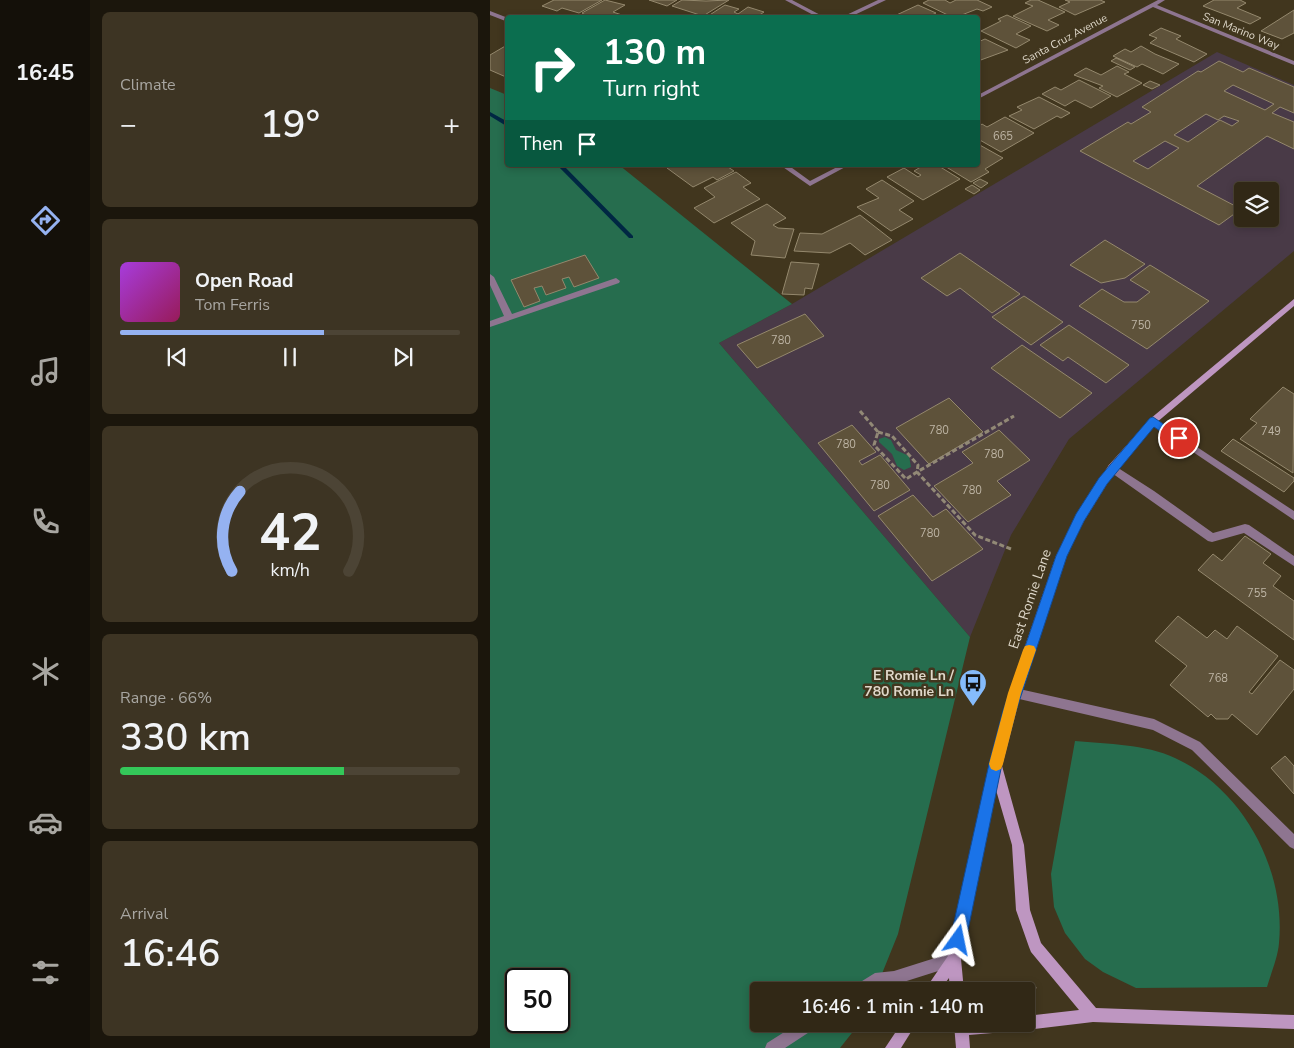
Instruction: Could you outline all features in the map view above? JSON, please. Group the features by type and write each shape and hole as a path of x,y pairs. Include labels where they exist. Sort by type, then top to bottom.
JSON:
{"main road":[{"name":"East Romie Lane","path":"956,982 954,959 996,764 1015,693 1061,556 1080,518 1112,468 1153,421 1294,302"},
{"path":"996,764 1018,844 1024,910 1036,947 1093,1015"},
{"path":"938,982 954,959"},
{"path":"1035,1022 1093,1015 1294,1022"},
{"path":"892,1048 903,1032"},
{"path":"961,1032 963,1048"}],"street":[{"path":"788,0 818,15"},
{"path":"849,15 883,0"},
{"name":"Santa Cruz Avenue","path":"980,96 1162,0"},
{"name":"San Marino Way","path":"1152,5 1294,63"},
{"path":"490,14 505,19"},
{"path":"786,167 810,184 842,167"},
{"path":"490,277 509,317"},
{"path":"490,324 616,282"},
{"path":"1153,421 1294,516"},
{"path":"1112,468 1212,538 1245,528 1294,562"},
{"path":"1015,693 1154,725 1196,746 1294,843"},
{"path":"873,982 894,978 954,959"},
{"path":"772,1048 797,1032"}],"path":[{"path":"860,411 878,432 892,436 918,465 917,472"},
{"path":"878,432 874,445 906,479 1014,416"},
{"path":"917,472 976,535 1011,549"}],"shaded area":[{"path":"1217,52 1294,85 1294,251 1069,439 1011,535 970,637 719,343 792,304"}],"green space":[{"path":"490,88 505,94 505,167 621,167 792,304 719,343 970,637 898,934 879,982 750,982 750,1032 853,1032 840,1048 490,1048"},
{"path":"885,437 891,440 896,450 909,456 911,467 904,470 897,466 892,454 879,442 879,439"},
{"path":"1075,741 1139,747 1175,758 1199,772 1221,790 1240,811 1255,834 1267,860 1275,887 1279,915 1279,943 1267,987 1136,988 1103,972 1085,959 1065,933 1054,907 1051,874"}],"building":[{"path":"554,0 602,0 579,13 562,8 557,11 542,6"},
{"path":"605,0 625,5 613,12 622,15 586,15 582,13"},
{"path":"649,0 677,0 667,6"},
{"path":"682,0 729,0 705,15 672,6"},
{"path":"929,0 945,0 950,3 956,0 977,0 992,7 983,11 977,9 962,15 948,15 923,3"},
{"path":"1031,0 1038,0 1065,12 1048,20 1059,25 1047,31 1013,16 1033,6 1025,3"},
{"path":"1065,0 1100,0 1105,2 1075,15 1059,7 1070,2"},
{"path":"1214,0 1240,0 1246,3 1237,8 1261,18 1250,24 1203,6"},
{"path":"725,5 739,9 734,12 738,14 748,7 764,12 760,15 710,15"},
{"path":"918,5 936,13 932,15 896,15"},
{"path":"1294,10 1294,33 1282,39 1261,31"},
{"path":"1007,15 1031,26 1016,34 1030,40 1016,48 981,31 1001,21 998,19"},
{"path":"1161,28 1181,36 1176,39 1207,54 1194,62 1150,43 1157,38 1149,35"},
{"path":"985,39 1008,50 980,60 980,41"},
{"path":"505,46 505,77 490,70 490,55"},
{"path":"1141,46 1179,64 1163,74 1142,64 1137,67 1113,56 1125,49 1131,52"},
{"path":"1116,58 1135,67 1130,70 1111,61"},
{"path":"1219,61 1243,72 1249,68 1294,87 1294,113 1280,107 1272,113 1294,122 1294,149 1267,136 1197,186 1234,205 1234,214 1219,225 1080,151 1128,122 1131,124 1151,112 1142,107 1198,71 1201,72","holes":["1233,85 1274,104 1265,110 1224,91","1206,114 1218,120 1224,116 1239,121 1232,126 1220,120 1188,142 1174,135","1165,141 1179,148 1148,169 1133,161"]},
{"path":"1117,66 1129,72 1124,74 1142,83 1117,97 1099,88 1103,86 1074,75 1086,68 1101,75"},
{"path":"1079,80 1111,96 1091,108 1075,100 1065,106 1042,94 1055,87 1061,90"},
{"path":"1150,81 1160,85 1152,89 1143,85"},
{"path":"1039,97 1070,113 1061,118 1057,116 1034,129 1009,116 1022,110 1017,107"},
{"path":"1005,117 1034,133 1001,152 980,140 980,126 982,124 987,127"},
{"path":"980,145 1003,158 985,169 989,172 971,182 946,167 980,167"},
{"path":"728,167 734,171 717,180 713,177 693,187 667,168"},
{"path":"921,167 940,167 960,179 923,200 887,177 904,168 918,177 921,175 914,171"},
{"path":"736,172 751,183 743,187 760,199 714,223 694,208 715,197 704,188"},
{"path":"980,179 988,183 981,188 973,183"},
{"path":"882,180 914,201 899,210 913,219 891,231 857,207 879,198 866,189"},
{"path":"972,185 980,190 974,194 965,189"},
{"path":"767,204 786,218 773,225 778,228 794,229 785,258 751,255 755,241 731,223"},
{"path":"860,215 892,240 865,255 850,243 830,253 794,251 800,233 822,234"},
{"path":"1105,240 1145,264 1125,278 1101,283 1070,265"},
{"path":"960,253 1020,294 992,313 960,288 947,296 921,278"},
{"path":"585,255 599,278 574,287 569,277 562,279 566,288 546,295 542,286 534,288 540,301 524,307 511,280"},
{"path":"791,262 819,264 812,289 805,288 804,295 782,294"},
{"path":"1150,265 1209,301 1147,349 1079,306 1102,289 1124,302 1137,302 1150,292 1130,280"},
{"path":"1024,296 1063,322 1031,345 992,317"},
{"path":"805,314 824,336 757,368 737,345"},
{"path":"1069,325 1129,365 1106,383 1068,357 1063,361 1040,345"},
{"path":"1022,345 1092,393 1060,418 991,368"},
{"path":"1283,387 1294,394 1293,473 1240,439 1257,423 1250,419"},
{"path":"949,398 983,432 929,464 896,428"},
{"path":"852,425 876,452 859,461 862,465 880,455 910,490 874,511 818,443"},
{"path":"999,430 1030,460 997,481 1011,495 968,522 934,486 973,463 962,452"},
{"path":"1233,439 1294,478 1294,481 1284,492 1221,451"},
{"path":"913,495 933,517 946,509 983,549 932,581 878,516"},
{"path":"1245,536 1271,554 1263,563 1281,576 1273,586 1294,601 1294,640 1198,570 1213,554 1222,561"},
{"path":"1178,616 1207,638 1215,630 1227,639 1237,626 1278,656 1249,692 1252,694 1280,660 1294,670 1294,689 1257,735 1232,714 1228,719 1216,719 1211,714 1208,717 1170,685 1187,666 1155,641"},
{"path":"1285,756 1294,766 1294,794 1271,768"}],"waterway":[{"path":"490,114 505,123"},
{"path":"562,167 631,237"}],"slow traffic":[{"path":"996,764 1029,650"}],"place":[{"name":"E Romie Ln / 780 Romie Ln","path":"973,707"}],"route":[{"path":"958,940 996,764 1010,711 1061,556 1080,518 1103,481 1130,446 1153,421 1179,438"}]}
